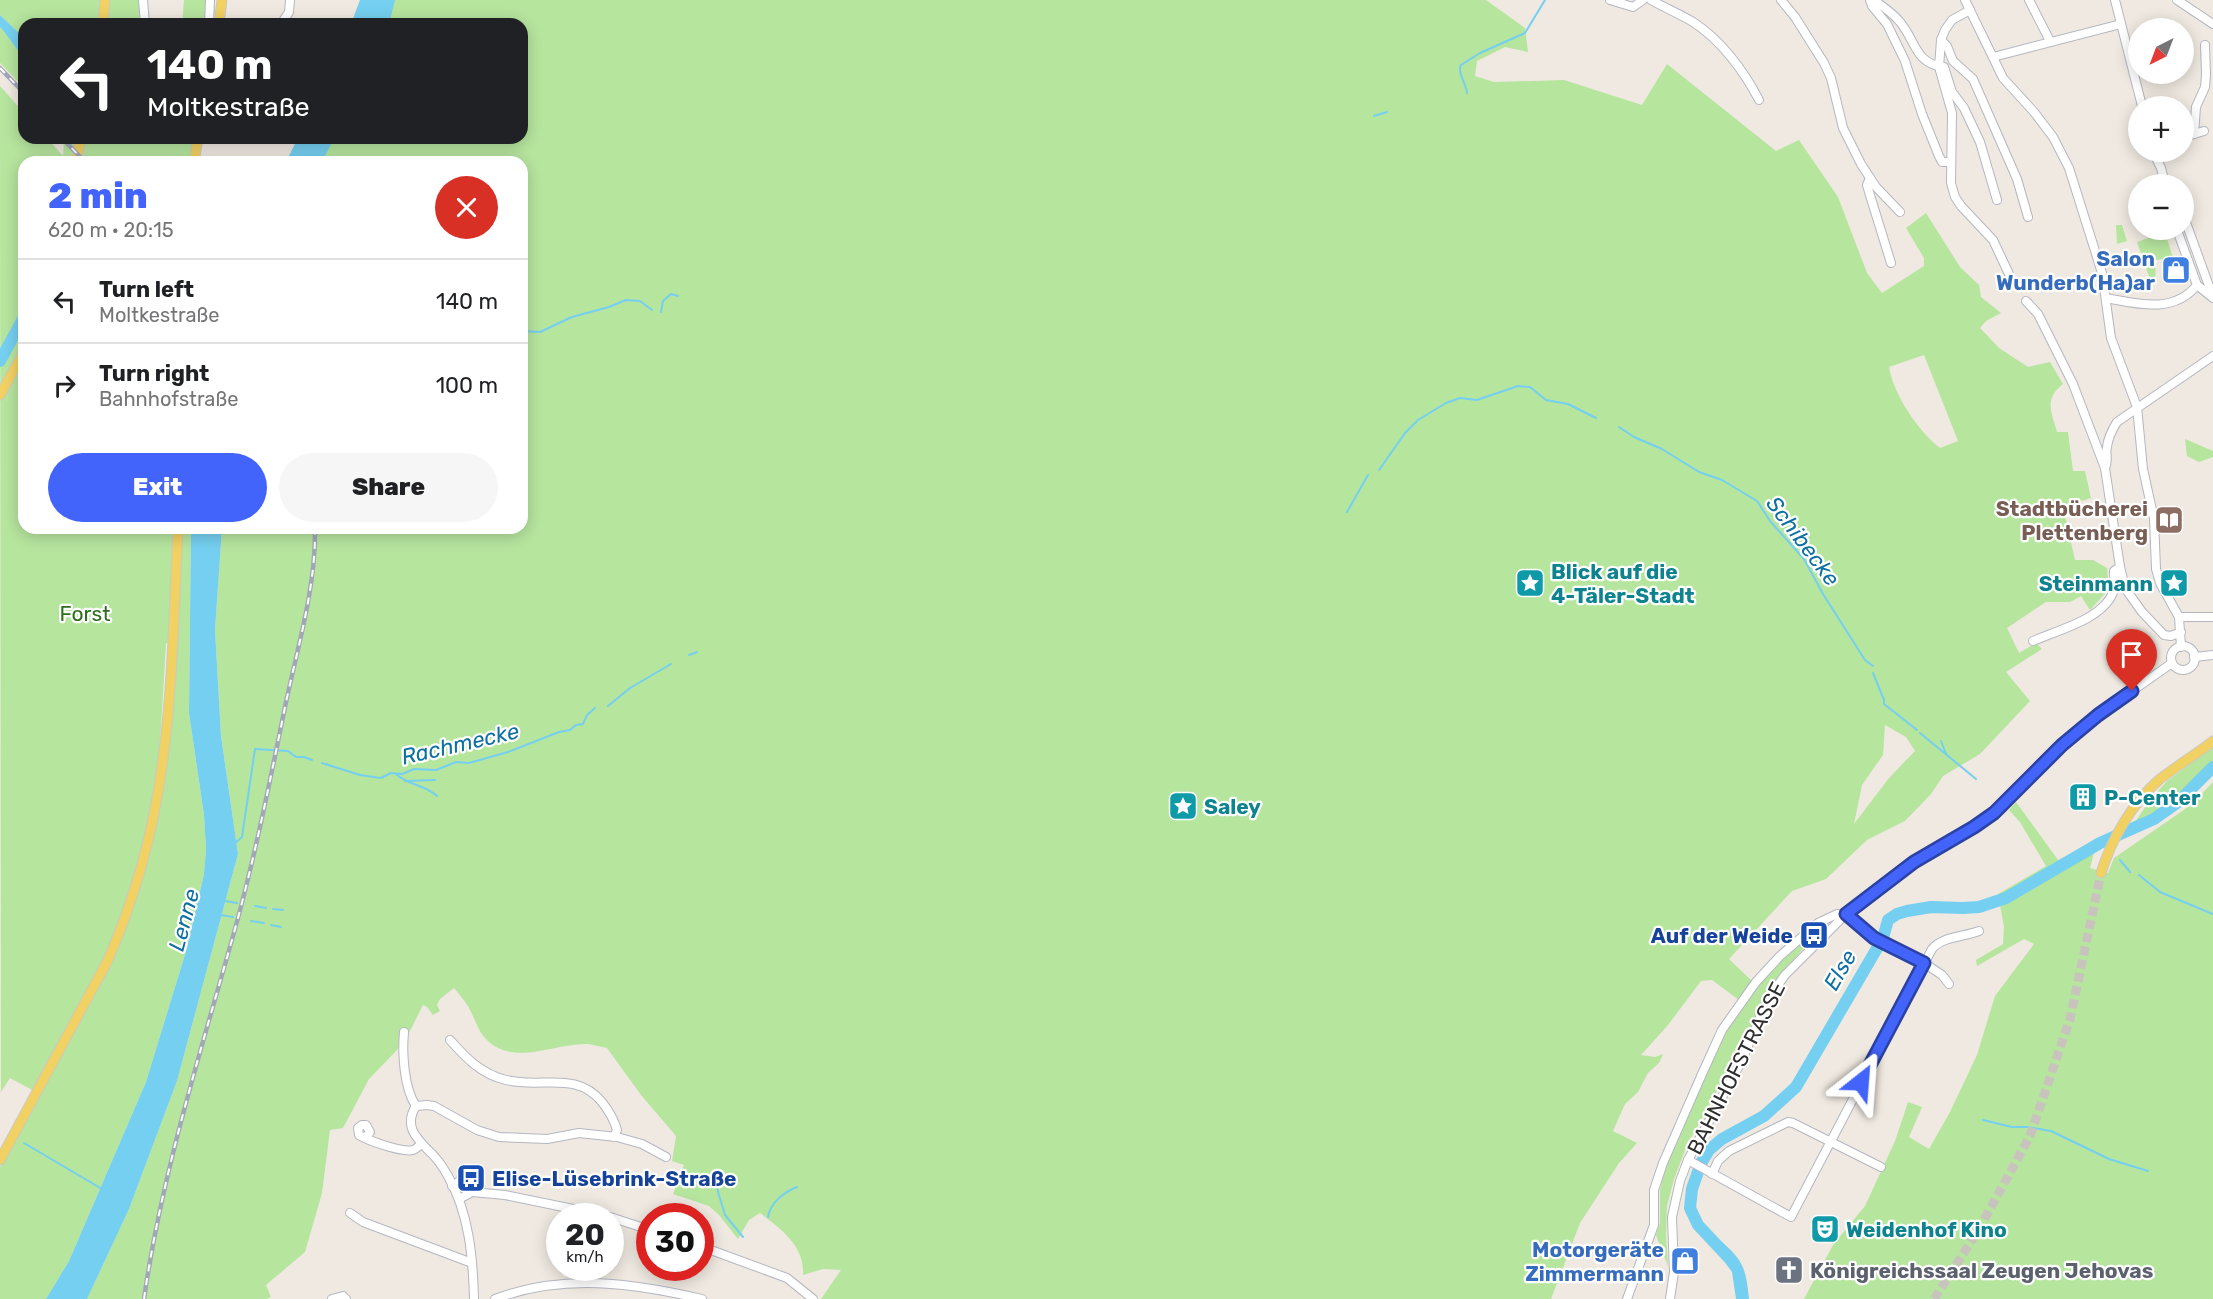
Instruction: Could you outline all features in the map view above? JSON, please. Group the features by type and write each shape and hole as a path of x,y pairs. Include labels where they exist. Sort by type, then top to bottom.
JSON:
{"main road":[{"path":"104,18 105,0"},
{"path":"220,18 222,0"},
{"path":"0,395 18,363"},
{"path":"0,1160 108,960 123,926 138,879 156,806 167,726 178,534"},
{"path":"2101,873 2109,850 2125,820 2141,799 2158,781 2213,741"}],"street":[{"path":"143,0 144,18"},
{"path":"209,18 210,0"},
{"path":"285,18 289,12 290,0"},
{"path":"1610,0 1633,7 1643,0"},
{"path":"1652,0 1710,34 1750,82 1759,100"},
{"path":"1781,0 1795,17 1824,63 1831,78 1843,129 1870,178 1900,212"},
{"path":"1872,0 1872,6 1887,24 1905,61 1922,114 1939,156 1942,162 1950,162"},
{"path":"1872,0 1892,13 1902,24 1924,61 1944,67 1952,92 1964,108 1980,142 1997,200"},
{"path":"1965,0 2003,78 2034,112 2062,151 2069,168 2100,267 2111,338 2137,407 2143,469 2154,519 2156,569 2160,583 2179,617 2181,647"},
{"path":"2029,0 2050,41"},
{"path":"2115,0 2139,96"},
{"path":"2177,0 2213,24"},
{"path":"1970,10 1952,20 1941,40 1939,67 1952,113 1951,183 1955,197 1961,206 1993,240 2009,274"},
{"path":"1993,57 2121,24"},
{"path":"1941,40 1947,46 1953,61 1973,79 2017,178 2028,217"},
{"path":"2204,131 2194,134 2196,107 2205,87 2205,45"},
{"path":"1870,178 1867,185 1891,263"},
{"path":"2181,240 2197,285 2213,298"},
{"path":"2193,240 2210,280 2213,298"},
{"path":"2106,298 2139,304 2165,305 2190,293 2197,285 2210,280"},
{"path":"2026,301 2038,314 2073,384 2105,468 2125,588 2149,620 2167,636 2181,632"},
{"path":"2105,468 2108,462 2106,447 2114,428 2121,419 2213,357"},
{"path":"2033,640 2087,618 2101,609 2109,601 2114,586 2115,571 2120,567"},
{"path":"2179,617 2213,617"},
{"path":"2181,647 2190,649 2194,657 2192,665 2187,669 2179,669 2172,663 2173,652 2181,647"},
{"path":"2194,657 2213,655"},
{"name":"BAHNHOFSTRASSE","path":"1670,1299 1674,1272 1672,1216 1680,1181 1692,1162 1741,1062 1768,999 1785,975 1846,914 1914,862 1994,813 2062,745 2098,715 2172,663"},
{"path":"1627,1299 1654,1225 1654,1190 1663,1163 1722,1030 1756,982 1780,956 1818,923 1837,914 1846,914 1874,938 1924,963 1942,975 1949,984"},
{"path":"1692,1162 1791,1217 1924,963 1938,943 1979,931"},
{"path":"404,1032 406,1076 411,1100 416,1107"},
{"path":"450,1040 471,1064 504,1080 534,1084 575,1083 589,1089 609,1110 616,1130 614,1137"},
{"path":"416,1107 434,1106 477,1130 499,1137 547,1140 579,1133 614,1137 642,1144 666,1157"},
{"path":"416,1107 410,1122 412,1132 435,1158 454,1185 459,1199 468,1231 474,1299"},
{"path":"1710,1172 1729,1151 1788,1122 1881,1167"},
{"path":"366,1137 371,1141 404,1149 413,1150 421,1144"},
{"path":"454,1185 461,1179 466,1180 470,1183 472,1192"},
{"path":"459,1199 472,1192 505,1195 546,1204"},
{"path":"350,1213 363,1222 472,1263"},
{"path":"714,1251 787,1278 813,1299"},
{"path":"495,1299 538,1286 589,1282 636,1286 702,1299"},
{"path":"332,1299 343,1296 346,1299"}],"green space":[{"path":"0,0 143,0 144,18 18,18 18,32 0,15"},
{"path":"184,0 215,0 214,18 182,18"},
{"path":"361,0 1486,0 1525,28 1528,52 1505,47 1477,61 1475,76 1494,82 1564,80 1642,105 1667,64 1776,151 1799,140 1838,197 1867,273 1882,293 1924,266 1924,258 1906,228 1926,213 1960,267 1979,285 1981,297 2001,313 1986,321 1980,328 1999,348 2028,367 2050,362 2063,384 2051,400 2053,418 2057,432 2068,432 2073,471 2085,471 2091,498 2063,507 2075,560 2093,560 2107,568 2109,589 2090,610 2081,596 2070,602 2046,602 2007,628 2019,653 2036,643 2042,649 2006,672 2030,701 1980,754 1943,776 1931,794 1905,821 1867,840 1826,879 1792,891 1729,959 1753,982 1772,970 1803,940 1807,944 1770,987 1733,1062 1687,1145 1667,1206 1668,1266 1656,1235 1660,1223 1660,1190 1665,1169 1710,1063 1715,1037 1726,1016 1739,1000 1712,980 1701,981 1668,1025 1641,1055 1655,1057 1663,1054 1659,1063 1648,1073 1638,1092 1625,1104 1613,1131 1637,1143 1619,1163 1580,1223 1551,1299 821,1299 841,1270 823,1269 803,1275 803,1265 796,1247 783,1232 760,1213 749,1220 738,1239 714,1210 714,1203 700,1203 673,1194 684,1165 672,1161 676,1136 641,1095 607,1048 576,1044 525,1053 500,1049 482,1034 468,1006 454,988 440,999 437,1005 440,1011 433,1015 423,1005 408,1035 369,1079 343,1128 330,1130 322,1193 305,1252 266,1285 271,1297 267,1299 87,1299 129,1209 177,1081 238,854 221,736 215,630 222,534 528,534 528,156 289,156 295,144 528,144 528,18 354,18","holes":["1924,355 1958,441 1940,448 1908,412 1891,378 1889,367","1885,725 1906,737 1915,751 1889,778 1854,824 1862,785 1883,755"]},
{"path":"0,27 18,50 18,82 0,63"},
{"name":"Forst","path":"0,86 18,106 18,144 52,144 63,156 18,156 18,534 191,534 189,713 204,815 206,849 204,874 187,948 146,1082 69,1261 46,1299 0,1299 0,1167 111,962 167,759 174,700 176,643 166,643 159,761 152,804 120,925 105,958 34,1091 10,1078 1,1092"},
{"path":"64,144 196,144 195,156 63,156"},
{"path":"2116,225 2122,225 2127,241 2117,244"},
{"path":"2167,240 2173,258 2156,260 2155,282 2151,282 2137,242"},
{"path":"2185,439 2213,451 2213,457 2199,462 2187,456"},
{"path":"2213,747 2213,763 2180,795 2132,826 2167,781"},
{"path":"2213,782 2213,1299 1804,1299 1833,1245 1865,1206 1895,1141 1908,1102 1922,1107 1909,1137 1929,1149 1950,1112 1977,1055 1995,996 2034,944 2024,939 1977,966 1976,960 2003,944 2004,927 1998,894 2046,866 2020,822 2009,810 2016,802 2058,860 2097,841 2090,868 2108,873 2114,858 2191,805"}],"water":[{"path":"360,0 395,0 390,18 353,18"},
{"path":"0,15 18,32 18,50 0,27"},
{"path":"295,144 331,144 325,156 289,156"},
{"path":"191,534 222,534 215,630 221,736 238,854 177,1081 129,1209 87,1299 46,1299 69,1261 146,1082 187,948 204,874 206,849 204,815 189,713"},
{"path":"1722,1242 1743,1267 1749,1299 1736,1299 1732,1272 1715,1249"}],"waterway":[{"path":"1467,93 1460,71 1461,65 1480,53 1525,33 1545,0"},
{"path":"1374,116 1387,112"},
{"path":"661,312 663,301 671,294 678,296"},
{"path":"528,331 540,332 572,317 626,300 640,301 652,310"},
{"path":"0,361 18,328"},
{"name":"Schibecke","path":"1379,470 1405,433 1418,420 1446,403 1460,398 1477,400 1518,386 1530,387 1546,400 1568,404 1596,418"},
{"name":"Schibecke","path":"1619,427 1634,437 1662,449 1699,472 1722,480 1757,501 1770,521 1804,559 1823,594 1865,660 1873,666"},
{"name":"Schibecke","path":"1347,512 1368,475"},
{"name":"Rachmecke","path":"689,655 697,652"},
{"name":"Rachmecke","path":"608,706 630,688 671,664"},
{"name":"Schibecke","path":"1873,673 1884,704 1917,730"},
{"name":"Rachmecke","path":"322,763 360,775 381,778 391,773 402,774 414,769 436,770 456,762 469,763 508,752 570,730 576,725 583,724 587,715 595,708"},
{"name":"Schibecke","path":"1920,733 1976,779"},
{"name":"Schibecke","path":"1941,741 1946,754"},
{"name":"Rachmecke","path":"234,844 242,837 255,749 288,751 296,757 312,760"},
{"name":"Else","path":"1728,1257 1698,1225 1690,1208 1692,1189 1701,1163 1709,1150 1722,1139 1764,1116 1796,1087 1883,938 1888,920 1907,911 1931,907 1979,907 2006,898 2100,843 2154,819 2178,802 2213,767"},
{"path":"396,774 437,796"},
{"path":"405,781 435,780"},
{"path":"2120,860 2130,872"},
{"path":"2139,875 2160,892 2213,914"},
{"path":"225,901 237,903"},
{"path":"255,906 266,908"},
{"path":"273,909 283,910"},
{"path":"221,915 233,917"},
{"path":"251,921 264,923"},
{"path":"271,925 281,927"},
{"path":"1983,1120 2012,1127 2051,1131 2109,1159 2148,1171"},
{"path":"24,1143 102,1189"},
{"path":"716,1185 725,1215 743,1237"},
{"path":"768,1217 778,1199 797,1187"}],"tunnel":[{"path":"1934,1299 1979,1229 2030,1136 2070,1019 2101,873"}],"railway":[{"path":"0,68 18,87"},
{"path":"68,144 79,156"},
{"path":"144,1299 172,1158 235,929 262,818 305,618 315,534"}],"place":[{"name":"Salon Wunderb(Ha)ar","path":"2176,270"},
{"name":"Stadtbücherei Plettenberg","path":"2169,520"},
{"name":"Blick auf die 4-Täler-Stadt","path":"1530,583"},
{"name":"Steinmann","path":"2174,583"},
{"name":"P-Center","path":"2083,797"},
{"name":"Saley","path":"1183,806"},
{"name":"Auf der Weide","path":"1814,935"},
{"name":"Elise-Lüsebrink-Straße","path":"471,1178"},
{"name":"Weidenhof Kino","path":"1825,1229"},
{"name":"Motorgeräte Zimmermann","path":"1685,1261"},
{"name":"Königreichssaal Zeugen Jehovas","path":"1789,1270"}],"route":[{"path":"1861,1082 1924,963 1874,938 1846,914 1914,862 1994,813 2062,745 2132,691"}],"water label":[{"name":"Lenne","path":"184,920"}]}
